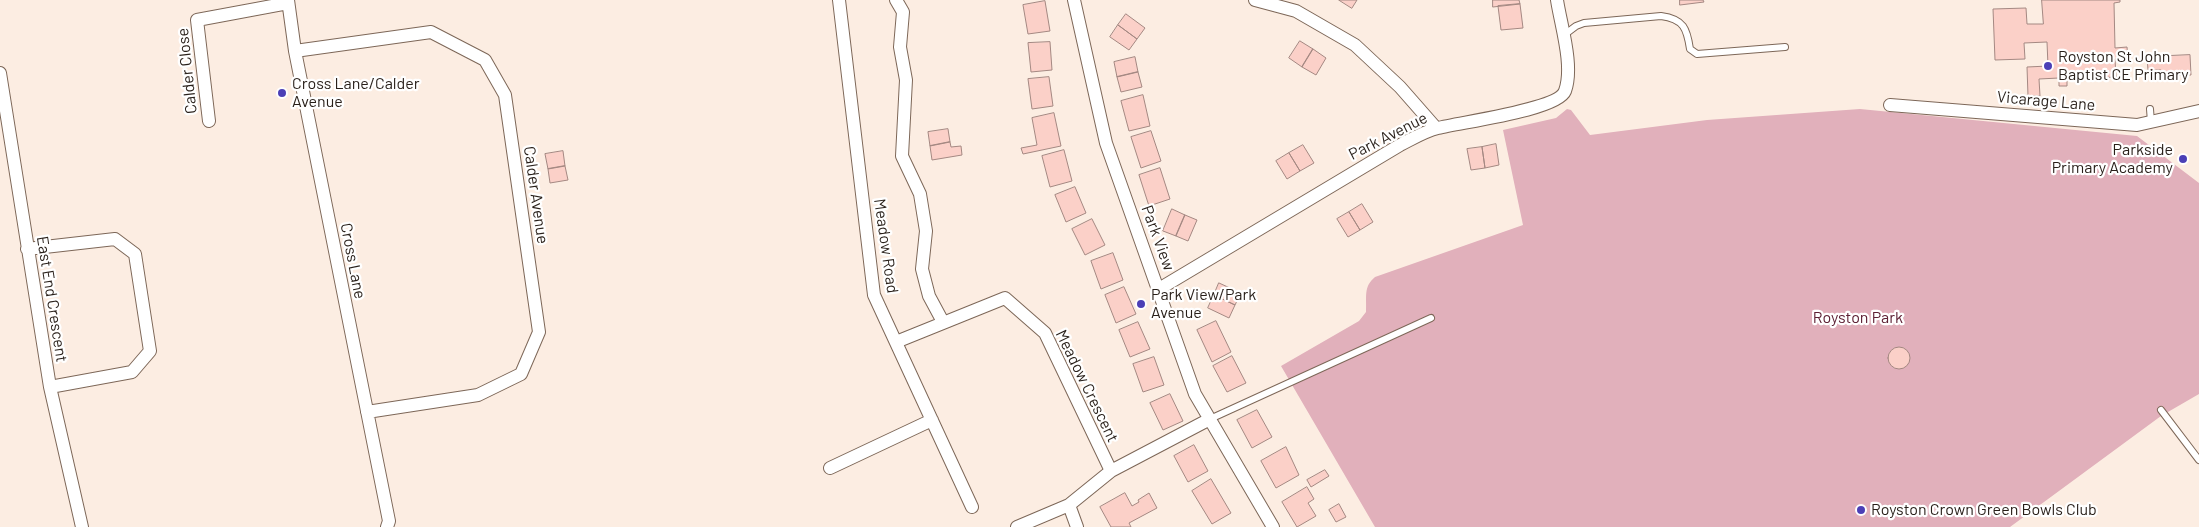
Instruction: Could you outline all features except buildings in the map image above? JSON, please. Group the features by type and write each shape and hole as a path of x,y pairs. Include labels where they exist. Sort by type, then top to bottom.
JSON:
{"street":[{"name":"Meadow Road","path":"839,0 874,295 972,507"},
{"path":"896,0 903,12 900,47 906,80 902,156 920,194 926,231 922,269 929,296 943,322"},
{"name":"Park View","path":"1074,0 1106,143 1195,394 1273,527"},
{"path":"1255,0 1296,11 1355,46 1400,87 1436,128"},
{"name":"Park Avenue","path":"1159,289 1400,145 1436,128 1554,102 1564,93 1569,74 1557,0"},
{"name":"Cross Lane","path":"288,1 295,51 389,521 387,527"},
{"name":"Calder Close","path":"209,121 197,20 288,1"},
{"name":"Calder Avenue","path":"295,51 431,32 485,60 505,96 539,332 521,374 478,395 367,412"},
{"name":"East End Crescent","path":"0,74 50,387 82,527"},
{"name":"Vicarage Lane","path":"1890,105 2137,125 2150,115 2199,110"},
{"path":"27,249 115,239 135,254 150,351 132,372 50,387"},
{"name":"Meadow Crescent","path":"896,342 1005,298 1045,334 1111,471"},
{"path":"1017,527 1069,505 1111,471 1210,419"},
{"path":"830,468 932,420"},
{"path":"1069,505 1077,527"}],"lane":[{"path":"1563,36 1576,26 1584,23 1661,16 1672,17 1681,23 1687,33 1690,49 1697,54 1785,47"},
{"path":"1210,419 1431,318"},
{"path":"2161,410 2199,460"}],"green space":[{"name":"Royston Park","path":"1567,109 1571,110 1590,135 1707,120 1860,109 2137,136 2199,183 2199,394 2161,416 2010,527 1375,527 1281,366 1359,321 1366,312 1367,289 1375,277 1523,225 1503,130 1556,118"}],"place":[{"name":"Royston St John Baptist CE Primary","path":"2048,66"},
{"name":"Cross Lane/Calder Avenue","path":"282,93"},
{"name":"Parkside Primary Academy","path":"2183,159"},
{"name":"Park View/Park Avenue","path":"1141,304"},
{"name":"Royston Crown Green Bowls Club","path":"1861,510"}]}
